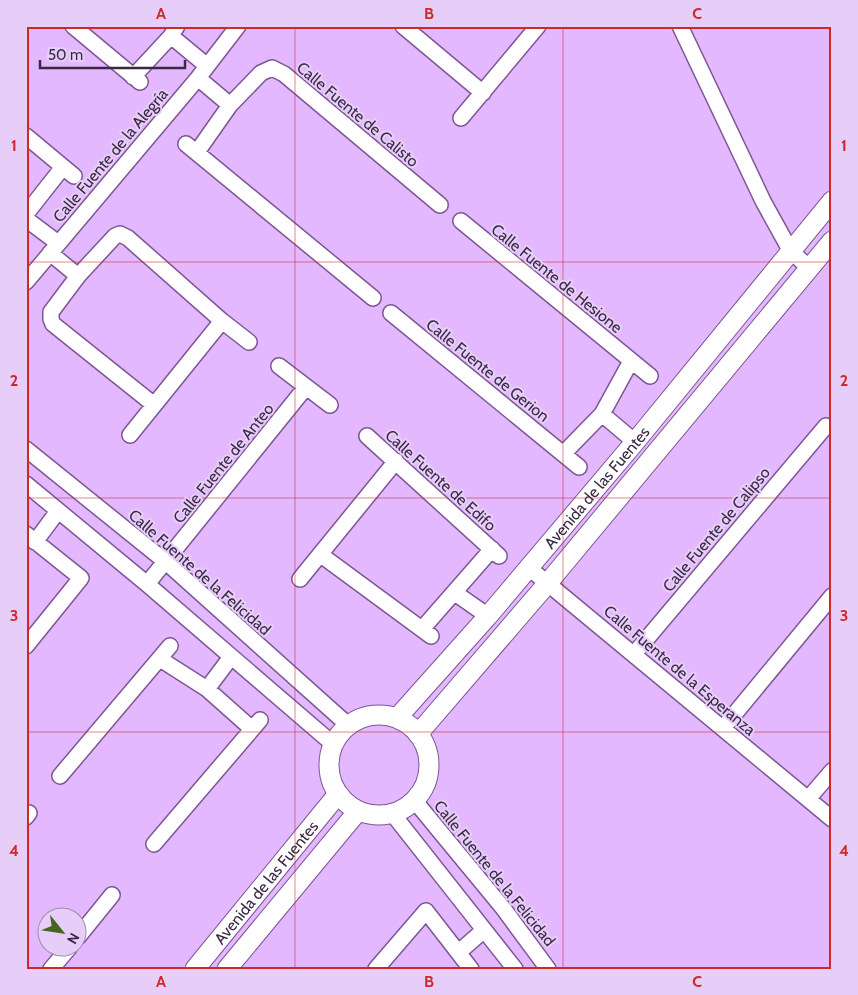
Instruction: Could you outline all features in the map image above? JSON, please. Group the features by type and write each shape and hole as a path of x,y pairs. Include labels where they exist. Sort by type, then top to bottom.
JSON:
{"street":[{"path":"73,26 137,79 174,31 202,71 230,105"},
{"name":"Calle Fuente de la Alegría","path":"26,282 238,26"},
{"path":"402,26 483,93"},
{"path":"461,118 538,26"},
{"path":"680,26 759,192 790,250 809,268"},
{"name":"Calle Fuente de Calisto","path":"372,298 191,148 261,73 272,68 284,74 440,205"},
{"path":"26,136 69,171 26,214"},
{"name":"Avenida de las Fuentes","path":"396,718 529,568 832,201"},
{"path":"26,219 78,276"},
{"name":"Calle Fuente de Hesione","path":"461,221 650,376"},
{"path":"154,404 53,324 51,319 51,312 78,276 114,236 120,234 128,238 222,321 249,342"},
{"name":"Avenida de las Fuentes","path":"418,734 547,584 832,241"},
{"name":"Calle Fuente de Gerion","path":"391,313 579,467"},
{"path":"130,435 222,321"},
{"path":"563,454 602,414 631,361"},
{"path":"279,366 330,405"},
{"name":"Calle Fuente de Anteo","path":"147,584 306,387"},
{"path":"602,414 634,442"},
{"name":"Calle Fuente de Calipso","path":"634,654 826,426"},
{"name":"Calle Fuente de Edifo","path":"321,555 426,633 454,593 495,553 367,436"},
{"name":"Calle Fuente de la Felicidad","path":"26,449 166,562 348,725"},
{"path":"300,579 396,461"},
{"path":"26,484 147,584 333,744"},
{"path":"26,646 81,578 31,538 58,511"},
{"name":"Calle Fuente de la Esperanza","path":"529,568 832,819"},
{"path":"454,593 488,616"},
{"path":"723,728 832,596"},
{"path":"60,776 170,646"},
{"path":"207,689 231,657"},
{"path":"154,844 256,724 207,689 160,659"},
{"path":"382,715 396,718 405,722 418,734 427,750 428,768 424,786 409,805 392,813 374,815 358,811 350,807 338,794 330,778 328,767 333,744 348,725 358,719 382,715"},
{"path":"808,800 832,771"},
{"name":"Avenida de las Fuentes","path":"194,969 338,794"},
{"name":"Calle Fuente de la Felicidad","path":"414,800 503,908 548,969"},
{"name":"Avenida de las Fuentes","path":"228,969 358,811"},
{"path":"392,813 515,969"},
{"path":"88,925 112,895"},
{"path":"376,969 426,911 471,969"},
{"path":"459,952 484,930"},
{"path":"51,969 60,958"}]}
